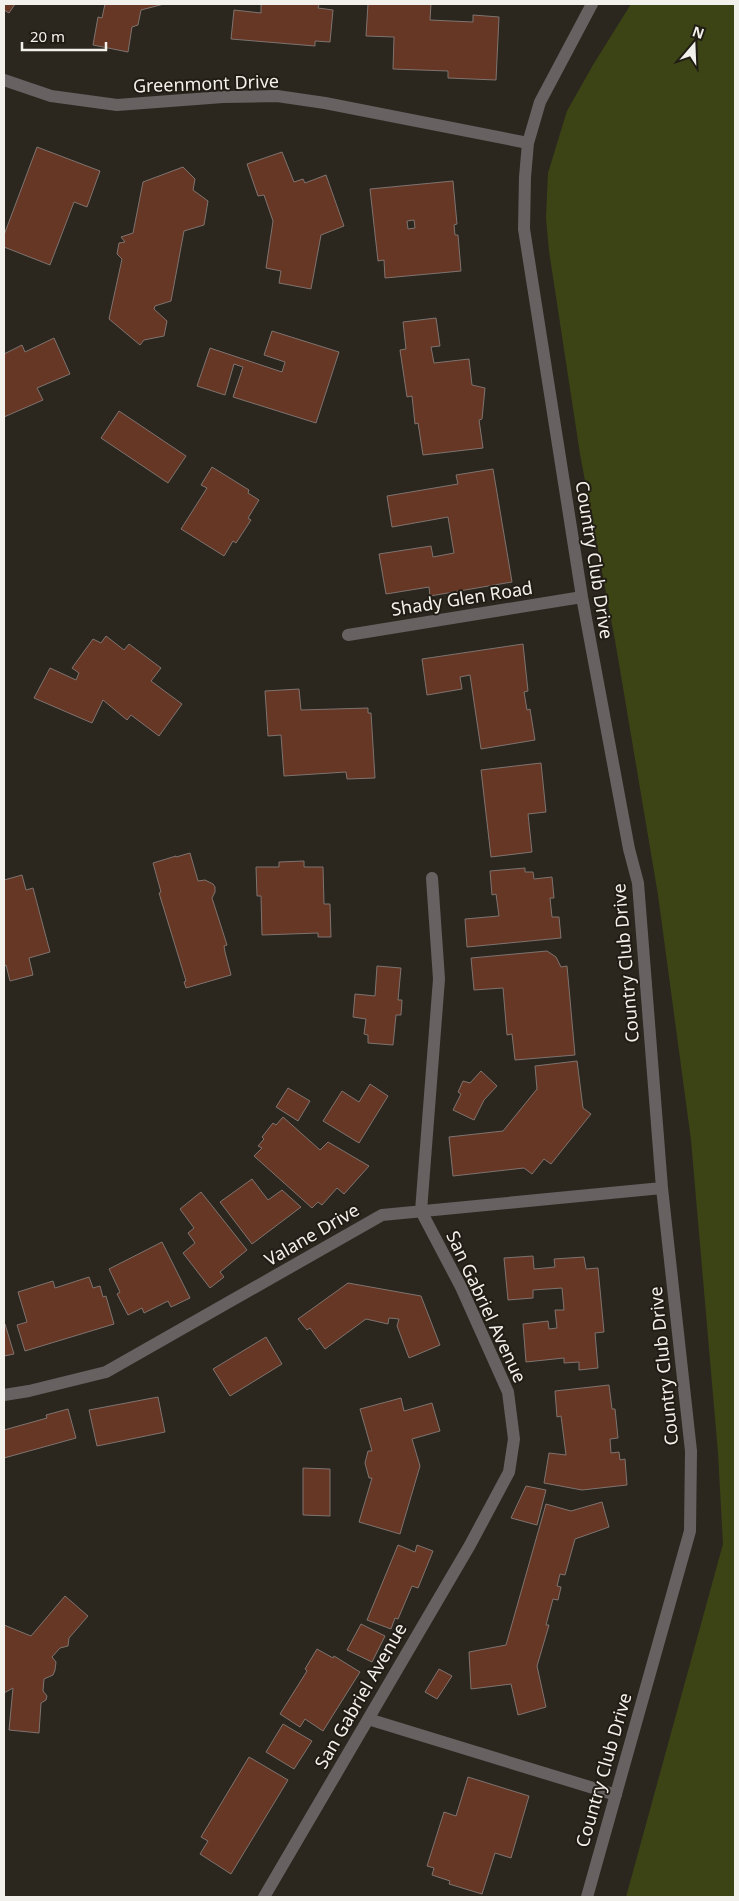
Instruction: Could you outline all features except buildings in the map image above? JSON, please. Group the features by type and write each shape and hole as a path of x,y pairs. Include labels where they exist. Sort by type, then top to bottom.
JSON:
{"street":[{"name":"Country Club Drive","path":"586,1897 690,1531 691,1451 662,1188 638,883 629,849 582,597 524,229 528,143 540,102 592,4"},
{"name":"Greenmont Drive","path":"4,80 51,96 117,105 223,97 277,96 325,103 528,143"},
{"name":"Shady Glen Road","path":"348,635 582,597"},
{"path":"421,1211 439,979 432,878"},
{"name":"Valane Drive","path":"4,1395 29,1391 106,1372 382,1215 662,1188"},
{"name":"San Gabriel Avenue","path":"264,1897 494,1502 509,1472 514,1439 508,1392 461,1286 421,1211"},
{"path":"368,1719 616,1795"}],"green space":[{"path":"631,4 735,4 735,1897 626,1897 723,1544 718,1453 691,1140 658,895 616,646 580,454 549,251 546,218 548,173 567,111"}]}
